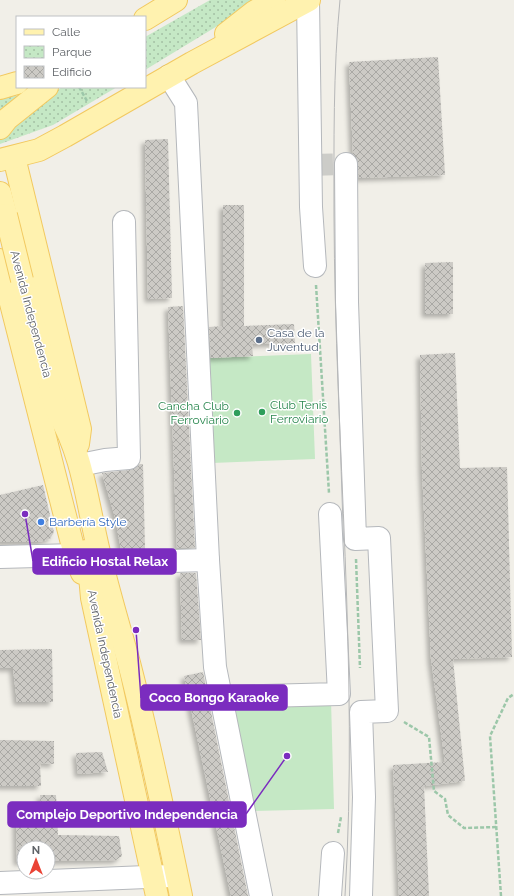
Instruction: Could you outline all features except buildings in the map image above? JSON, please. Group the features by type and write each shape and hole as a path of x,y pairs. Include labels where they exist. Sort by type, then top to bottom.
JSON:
{"main road":[{"path":"146,17 176,0"},
{"path":"177,72 254,12 274,0"},
{"path":"78,460 80,429 7,159 39,150 308,0"},
{"path":"0,88 16,83"},
{"path":"0,128 8,119 45,88"},
{"name":"Avenida Independencia","path":"0,193 57,411 65,425 78,460 101,563 129,664 179,886"},
{"path":"0,260 75,555 92,598"},
{"name":"Avenida Independencia","path":"57,411 56,429 89,565 92,598 155,886"}],"street":[{"path":"308,0 311,207 315,266"},
{"path":"177,72 186,103 208,560 215,667 261,896"},
{"path":"346,164 347,302 355,539 379,538 387,711 362,712 364,797 361,896"},
{"path":"78,460 129,458 124,222"},
{"path":"221,697 339,694 330,514"},
{"path":"0,557 75,555"},
{"path":"101,563 208,560"},
{"path":"330,896 333,854"},
{"path":"0,883 179,886"}],"path":[{"path":"80,88 89,104"},
{"path":"315,266 330,514"},
{"path":"355,539 360,675"},
{"path":"501,896 490,736 508,698 514,694"},
{"path":"387,711 429,737 434,791 445,799 448,815 464,828 497,826"},
{"path":"333,854 342,812"}],"green space":[{"path":"210,0 260,0 146,69 146,36"},
{"path":"61,88 115,88 53,125 0,144 0,136 10,124"},
{"path":"30,93 0,120 0,99"},
{"name":"Club Tenis Ferroviario","path":"311,354 315,459 212,463 208,358"},
{"path":"331,700 334,809 252,811 231,702"}],"tunnel":[{"path":"311,165 346,164"}],"tram line":[{"path":"340,0 335,81 334,216 335,301 348,641 349,811 345,896"}],"place":[{"name":"Casa de la Juventud","path":"259,340"},
{"name":"Club Tenis Ferroviario","path":"262,412"},
{"name":"Cancha Club Ferroviario","path":"237,413"},
{"name":"Edificio Hostal Relax","path":"25,514"},
{"name":"Barbería Style","path":"41,522"},
{"name":"Coco Bongo Karaoke","path":"136,630"},
{"name":"Complejo Deportivo Independencia","path":"287,756"}]}
